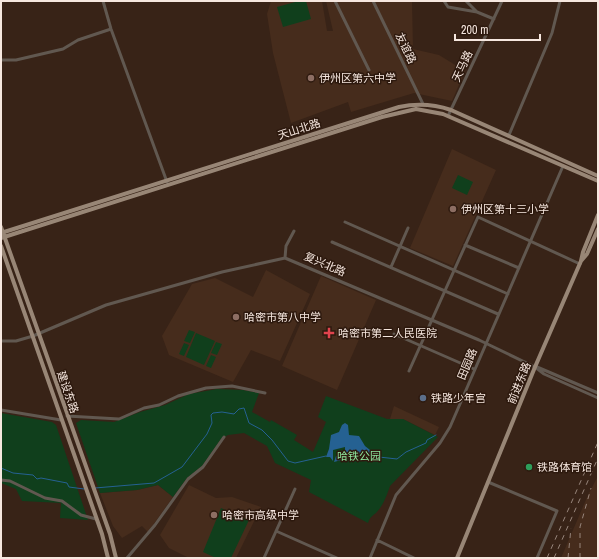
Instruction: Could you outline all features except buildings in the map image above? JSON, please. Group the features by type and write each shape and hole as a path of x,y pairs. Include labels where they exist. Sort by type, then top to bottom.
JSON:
{"main road":[{"name":"天山北路","path":"167,183 399,107 423,104 451,110 598,176"},
{"path":"2,235 405,110 428,110 448,116 598,181"},
{"name":"前进东路","path":"456,558 580,263 598,215"},
{"name":"建设东路","path":"1,227 2,235 97,502 110,534 116,558"},
{"path":"580,263 587,254 598,229"},
{"name":"建设东路","path":"1,246 96,519 108,558"}],"street":[{"path":"103,1 111,29 167,183"},
{"path":"335,1 368,70"},
{"name":"友谊路","path":"374,1 423,104"},
{"path":"444,1 448,7 477,12 494,19"},
{"path":"466,1 477,12"},
{"name":"天马路","path":"448,116 502,1"},
{"path":"509,135 552,33 560,1"},
{"path":"1,60 16,60 64,49 78,40 111,29"},
{"name":"田园路","path":"370,558 396,495 440,443 447,431 563,166"},
{"path":"409,371 478,217 580,263"},
{"path":"345,222 508,294"},
{"path":"391,267 408,228"},
{"path":"1,341 16,342 106,305 222,272 285,258 286,246 294,231"},
{"path":"332,242 498,314"},
{"path":"465,245 519,268"},
{"name":"复兴北路","path":"285,258 485,343 535,367 544,374 598,398"},
{"path":"394,334 474,369"},
{"path":"535,367 543,369 598,393"},
{"path":"67,416 119,419 144,408 159,405 178,396 206,388 232,386 265,393"},
{"path":"1,410 61,420"},
{"path":"127,558 155,525 188,479 204,467 224,437"},
{"path":"1,480 10,481 45,498 62,501 81,515 96,519"},
{"path":"488,482 557,511 537,558"},
{"path":"265,558 295,489"},
{"path":"276,531 337,558"},
{"path":"377,540 414,558"}],"shaded area":[{"path":"271,1 322,1 327,31 333,31 326,1 412,1 413,49 439,55 465,71 452,101 414,93 351,112 348,102 291,123 273,53 267,14"},
{"name":"伊州区第十三小学","path":"452,149 496,170 453,266 410,248"},
{"name":"哈密市第八中学","path":"266,270 310,294 280,361 251,350 233,382 169,355 162,336 192,284 215,278 253,297"},
{"name":"哈密市第二人民医院","path":"321,276 376,300 337,390 282,366"},
{"path":"394,406 439,427 435,435 403,419 390,419"},
{"path":"598,476 598,558 561,558 588,495"},
{"path":"158,485 173,497 148,532 142,526 122,538 113,526 100,493 137,490"},
{"name":"哈密市高级中学","path":"189,485 216,498 232,497 261,507 236,558 189,558 169,548 160,535"}],"green space":[{"path":"299,1 306,1 311,19 283,27 277,7"},
{"path":"458,175 473,182 467,195 452,188"},
{"path":"189,330 195,332 190,343 184,341"},
{"path":"196,333 215,341 204,365 186,357"},
{"path":"216,342 222,344 217,355 211,353"},
{"path":"184,343 189,345 184,356 179,354"},
{"path":"211,355 216,357 211,368 206,366"},
{"name":"哈铁公园","path":"217,389 243,390 259,393 252,412 270,422 271,420 297,435 294,440 313,452 326,422 318,417 326,396 387,419 403,419 438,437 390,486 383,504 370,518 368,523 309,492 311,480 275,463 267,446 244,433 228,435 221,439 202,466 187,478 173,497 158,485 137,490 100,493 76,423 81,420 114,422 140,412 165,405 189,394"},
{"path":"1,413 52,422 56,425 88,520 60,518 61,503 22,501 16,489 1,483"},
{"path":"221,508 249,520 231,558 216,558 203,552"}],"water":[{"path":"345,423 348,425 349,435 359,436 365,446 375,454 375,457 352,457 334,462 336,456 345,453 345,447 333,450 333,461 330,457 326,457 331,435 339,432 342,425"}],"waterway":[{"path":"95,488 154,483 182,467 207,434 212,423 211,415 213,413 222,412 234,414 239,409 244,408 249,423 262,430 272,440 288,461 295,463 326,456"},
{"path":"376,455 379,457 397,459 406,452 426,443 427,440 436,435"},
{"path":"1,468 13,473 33,475 37,479 41,478 67,483 69,487 84,489"}],"railway":[{"path":"547,558 598,442"},
{"path":"554,558 598,458"},
{"path":"580,558 580,527 591,488"},
{"path":"568,558 571,528"}],"place":[{"name":"伊州区第六中学","path":"311,78"},
{"name":"伊州区第十三小学","path":"453,209"},
{"name":"哈密市第八中学","path":"236,317"},
{"name":"哈密市第二人民医院","path":"329,333"},
{"name":"铁路少年宫","path":"423,398"},
{"name":"铁路体育馆","path":"529,467"},
{"name":"哈密市高级中学","path":"214,515"}]}
